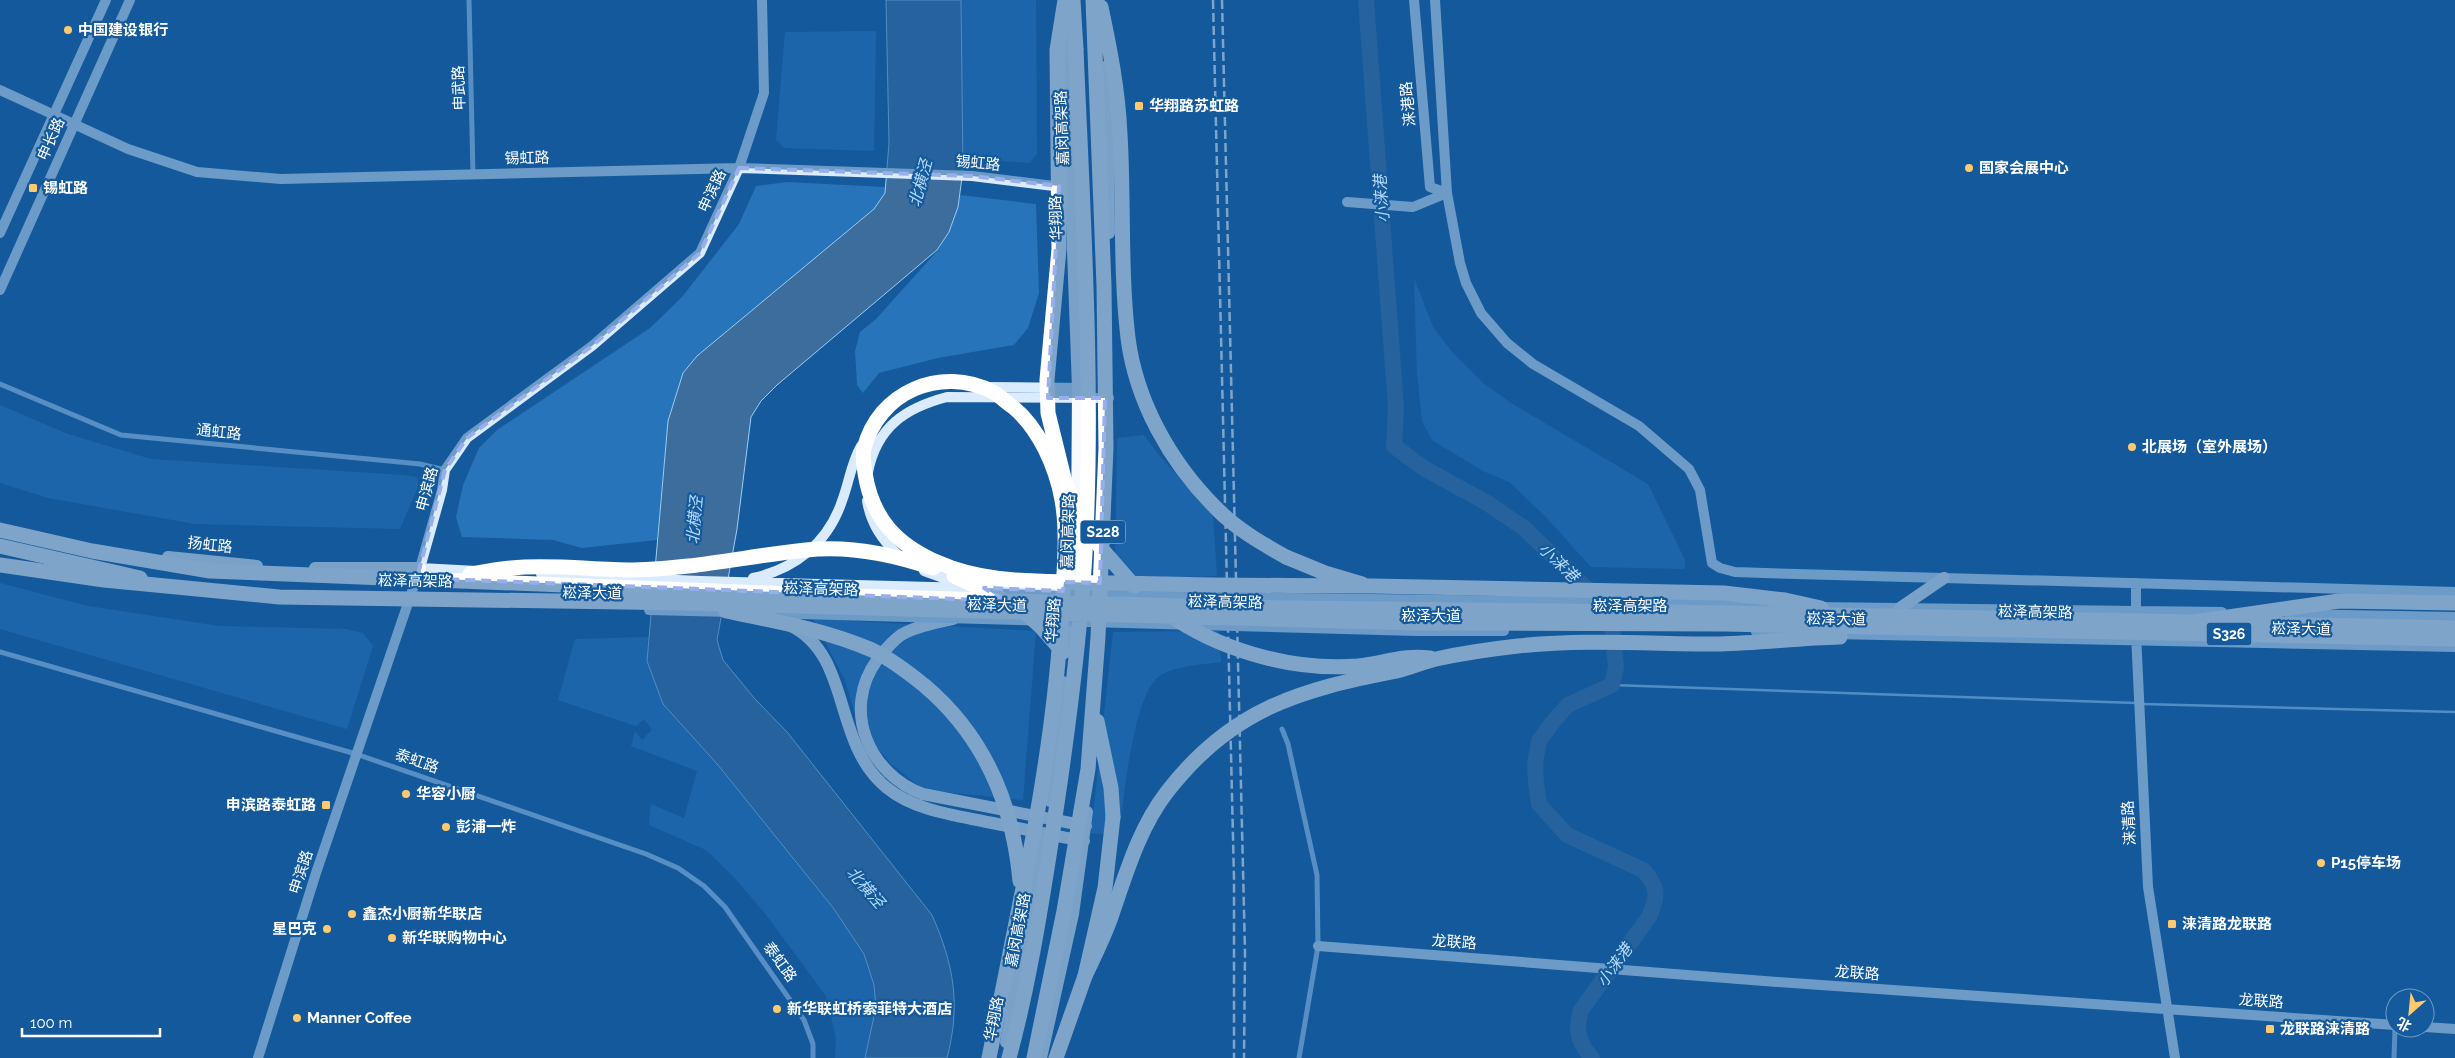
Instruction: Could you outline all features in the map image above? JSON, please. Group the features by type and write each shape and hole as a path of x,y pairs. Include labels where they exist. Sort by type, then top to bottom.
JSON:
{"highway":[{"path":"1064,0 1057,50 1059,249 1047,380 1048,413 1055,447 1075,508 1102,551 1125,578 1157,607 1182,623 1216,640 1286,663 1358,666 1409,656 1434,659"},
{"name":"嘉闵高架路","path":"1008,1058 1041,908 1064,760 1079,637 1085,552 1088,416 1083,221 1073,0"},
{"name":"S228","path":"1034,1058 1064,911 1088,769 1098,637 1106,448 1104,286 1093,0"},
{"path":"1100,0 1116,81 1128,339 1136,376 1149,412 1168,448 1188,476 1215,508 1250,536 1286,557 1325,573 1371,586"},
{"path":"989,1058 1021,898 1052,717 1061,633 1064,584 1064,574 1065,565 1064,530 1059,490 1052,464 1038,438 1019,412 994,393 967,383 940,382 909,389 887,405 871,428 862,454 868,488 877,514 893,535 916,552 942,565 973,573 1013,580 1063,582 1073,582 1083,582 1123,583 1183,585 1371,586 1724,593 1785,600 1856,616"},
{"name":"崧泽高架路","path":"0,529 92,551 210,571 345,578 439,579 791,594 1216,607 1856,616 2455,628"},
{"name":"崧泽高架路","path":"0,546 171,586 279,597 688,603 1389,623 1725,624 2455,639"},
{"path":"439,579 512,568 632,570 723,563 806,550 857,550 889,555 937,570 973,584 1021,610 1041,627 1063,652 1093,703 1111,788 1113,817 1110,856 1085,976"},
{"path":"0,565 104,580 171,586"},
{"path":"2194,622 2339,601 2455,603"},
{"path":"688,603 834,636 873,651 910,674 939,698 978,744 1005,801 1017,854 1021,898"},
{"path":"1056,1058 1085,976 1145,829 1166,793 1192,762 1211,744 1260,710 1303,693 1355,678 1400,670 1434,659 1518,646 1575,642 1723,644 2003,629"}],"main road":[{"name":"申长路","path":"0,233 106,0"},
{"name":"申长路","path":"0,290 130,0"},
{"name":"申滨路","path":"258,1058 356,754 420,568 442,490 445,470 467,438 592,346 700,253 740,168 764,93 762,0"},
{"name":"华翔路","path":"1003,1058 1048,818 1058,741 1077,536 1078,393 1064,0"},
{"path":"1042,1058 1073,914 1084,841 1104,636 1109,394 1109,134 1105,0"},
{"name":"涞港路","path":"1414,0 1430,187 1447,193"},
{"path":"1435,0 1447,193 1460,263 1466,283 1482,313 1507,343 1533,364 1640,426 1689,469 1700,490 1712,563 1720,568 1735,572 2455,592"},
{"name":"锡虹路","path":"0,90 128,149 197,172 280,179 740,168 871,171 972,176 1071,188"},
{"path":"1347,202 1413,207 1447,193"},
{"path":"737,582 774,574 799,560 819,543 832,523 842,502 858,450 882,416 908,395 945,387 1109,394"},
{"path":"970,588 908,565 886,544 874,526 865,488 870,462 879,441 892,424 902,416 922,404 947,397 1078,393"},
{"name":"扬虹路","path":"0,529 137,554 269,568 420,568"},
{"path":"0,560 47,571 239,594 408,604"},
{"name":"崧泽大道","path":"420,568 623,578 1217,597 1695,603 2455,617"},
{"path":"1900,608 1944,578"},
{"name":"涞清路","path":"2136,583 2136,640 2148,887 2175,1058"},
{"name":"崧泽大道","path":"408,604 1417,631 1691,631 2455,647"},
{"path":"764,613 796,629 823,654 831,671 854,742 863,763 888,789 905,799 934,811 1084,841"},
{"path":"952,619 902,635 886,648 872,668 865,683 862,725 869,747 878,763 908,788 923,794 1086,826"},
{"name":"龙联路","path":"1318,946 1787,983 2385,1026"},
{"path":"2435,1028 2455,1030"}],"street":[{"name":"申武路","path":"469,0 473,175"},
{"name":"通虹路","path":"0,384 121,435 420,464 445,470"},
{"name":"泰虹路","path":"0,652 356,754 646,854 678,868 698,881 725,908 789,996 804,1020 813,1044 813,1058"},
{"path":"1282,729 1288,744 1317,875 1318,946 1299,1058"},
{"path":"2394,1058 2395,1038"}],"highlighted area":[{"path":"739,168 972,176 1059,186 1048,398 1105,398 1100,583 1064,582 1063,591 984,588 1006,601 417,578 445,470 467,438 592,346 700,253"}],"shaded area":[{"path":"961,0 1036,0 1037,154 1029,163 963,158"},
{"path":"876,31 874,151 785,148 776,140 785,32"},
{"path":"787,182 885,187 885,193 874,209 697,356 683,373 668,421 657,540 582,548 553,540 462,537 456,517 463,485 479,448 497,430 650,328 682,297 739,224 756,186"},
{"path":"960,195 1036,204 1039,293 1028,328 1014,345 938,358 879,373 863,393 857,385 855,351 860,332 876,319 938,250 949,232 958,207"},
{"path":"1414,278 1433,327 1452,352 1483,383 1511,403 1648,484 1685,560 1685,569 1591,567 1545,516 1509,482 1483,471 1432,440 1422,421 1417,373"},
{"path":"0,405 68,434 151,459 404,475 417,477 419,485 400,529 195,524 48,498 0,483"},
{"path":"1144,435 1158,454 1213,516 1217,576 1115,579 1117,438"},
{"path":"0,583 88,606 219,626 346,629 363,633 373,646 347,729 0,629"},
{"path":"813,619 1036,631 1023,800 944,792 919,786 890,763 874,743 868,721 856,718 845,680"},
{"path":"1219,631 1221,662 1175,669 1161,675 1152,684 1137,720 1120,822 1104,834 1091,833 1113,632"},
{"path":"648,637 647,661 663,704 718,765 834,909 864,954 874,985 876,1007 865,1058 835,1058 836,1038 826,996 764,912 733,876 706,850 649,825 651,804 684,818 697,771 631,746 635,731 642,740 652,730 644,719 636,726 558,700 575,639"}],"water":[{"name":"北横泾","path":"886,0 961,0 963,170 958,207 949,232 937,250 777,385 761,401 751,417 737,529 717,640 723,660 755,699 787,732 932,915 946,951 953,985 954,1020 947,1058 865,1058 876,1007 874,985 864,954 834,909 718,765 663,704 647,661 668,421 683,373 697,356 874,209 885,193 889,143"}],"waterway":[{"name":"小涞港","path":"1366,0 1396,408 1394,446 1422,467 1487,503 1524,528 1591,593 1611,618 1616,667 1612,685 1568,705 1539,741 1535,764 1539,804 1567,835 1643,870 1652,882 1655,892 1654,903 1649,917 1581,1010 1578,1024 1579,1036 1592,1058"},
{"path":"1612,685 2136,703"},
{"path":"2142,704 2455,712"}],"railway":[{"path":"1213,0 1234,879 1234,1058"},
{"path":"1222,0 1245,952 1244,1058"}],"place":[{"name":"中国建设银行","path":"68,30"},
{"name":"华翔路苏虹路","path":"1139,106"},
{"name":"国家会展中心","path":"1969,168"},
{"name":"锡虹路","path":"33,188"},
{"name":"北展场（室外展场）","path":"2132,447"},
{"name":"华容小厨","path":"406,794"},
{"name":"申滨路泰虹路","path":"326,805"},
{"name":"彭浦一炸","path":"446,827"},
{"name":"P15停车场","path":"2321,863"},
{"name":"鑫杰小厨新华联店","path":"352,914"},
{"name":"涞清路龙联路","path":"2172,924"},
{"name":"星巴克","path":"327,929"},
{"name":"新华联购物中心","path":"392,938"},
{"name":"新华联虹桥索菲特大酒店","path":"777,1009"},
{"name":"Manner Coffee","path":"297,1018"},
{"name":"龙联路涞清路","path":"2270,1029"}]}
